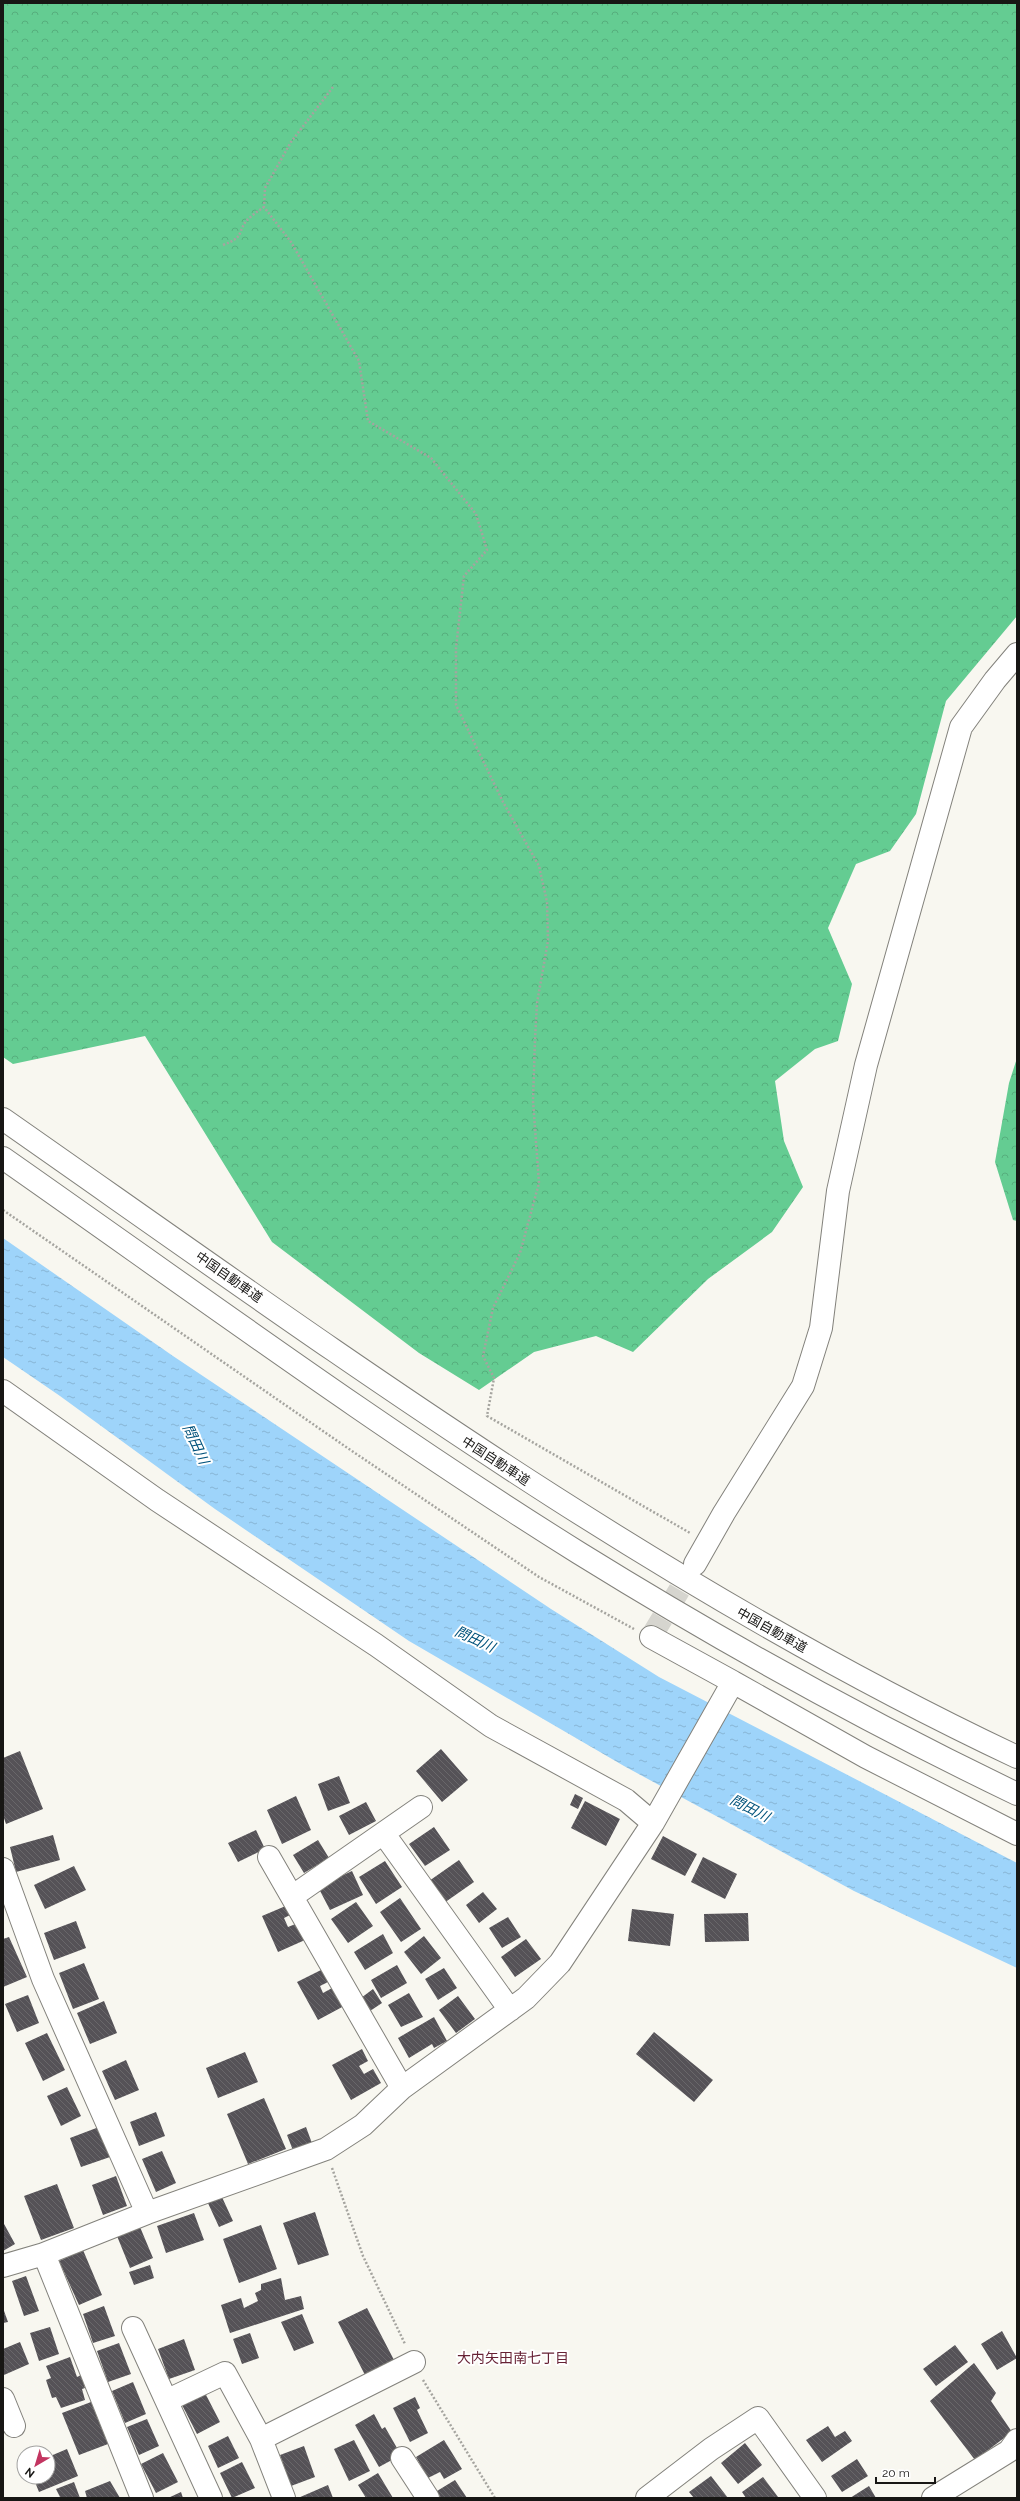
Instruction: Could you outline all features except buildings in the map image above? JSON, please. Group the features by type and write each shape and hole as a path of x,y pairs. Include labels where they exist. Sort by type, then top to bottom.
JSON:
{"main road":[{"path":"695,1564 803,1386 821,1328 838,1191 866,1065 961,727 995,680 1017,654"},
{"name":"中国自動車道","path":"3,1119 439,1423 595,1525 716,1599 841,1669 949,1725 1017,1757"},
{"path":"3,1158 381,1422 579,1552 825,1696 934,1754 1017,1794"},
{"path":"3,1391 157,1500 376,1645 491,1726 626,1800 653,1823"},
{"path":"651,1637 728,1690 866,1757 1017,1834"},
{"path":"3,2266 44,2254 147,2213 326,2149 363,2125 402,2088 526,1998 560,1963 653,1823 668,1799 728,1690"},
{"path":"293,1896 422,1807"},
{"path":"384,1834 510,2010"},
{"path":"269,1857 293,1896 402,2088"},
{"path":"3,1869 43,1979 147,2213"},
{"path":"44,2254 142,2498"},
{"path":"133,2328 168,2400 211,2498"},
{"path":"261,2439 414,2362"},
{"path":"168,2400 225,2373 261,2439 284,2498"},
{"path":"3,2399 14,2426"},
{"path":"647,2498 711,2449 758,2418 815,2498"},
{"path":"933,2498 1009,2452 1017,2440"},
{"path":"402,2458 428,2498"}],"path":[{"path":"333,87 292,142 265,188 264,207 291,242 359,361 368,421 431,458 476,514 488,550 464,576 456,648 456,705 503,802 539,866 548,902 548,941 537,1003 533,1100 539,1183 520,1253 493,1308 483,1356 494,1378 487,1416 707,1542"},
{"path":"223,245 236,240 242,232 246,221 264,207"},
{"path":"3,1210 348,1449 539,1577 651,1637"},
{"path":"326,2149 363,2256 414,2362 432,2398 495,2498"}],"green space":[{"path":"3,3 1017,3 1017,616 946,701 916,814 890,851 856,864 828,928 852,984 838,1041 815,1049 775,1081 784,1141 803,1187 772,1232 708,1279 633,1352 596,1336 534,1352 479,1390 419,1353 272,1242 145,1036 13,1064 3,1057"},
{"path":"1017,1058 1017,1221 1013,1220 995,1162 1009,1083"}],"water":[{"name":"問田川","path":"3,1238 173,1356 551,1609 659,1677 1017,1863 1017,1968 854,1891 624,1766 409,1641 215,1509 60,1396 3,1357"}],"tunnel":[{"path":"651,1637 695,1564"}],"district":[{"name":"大内矢田南七丁目","path":"513,2358"}]}
